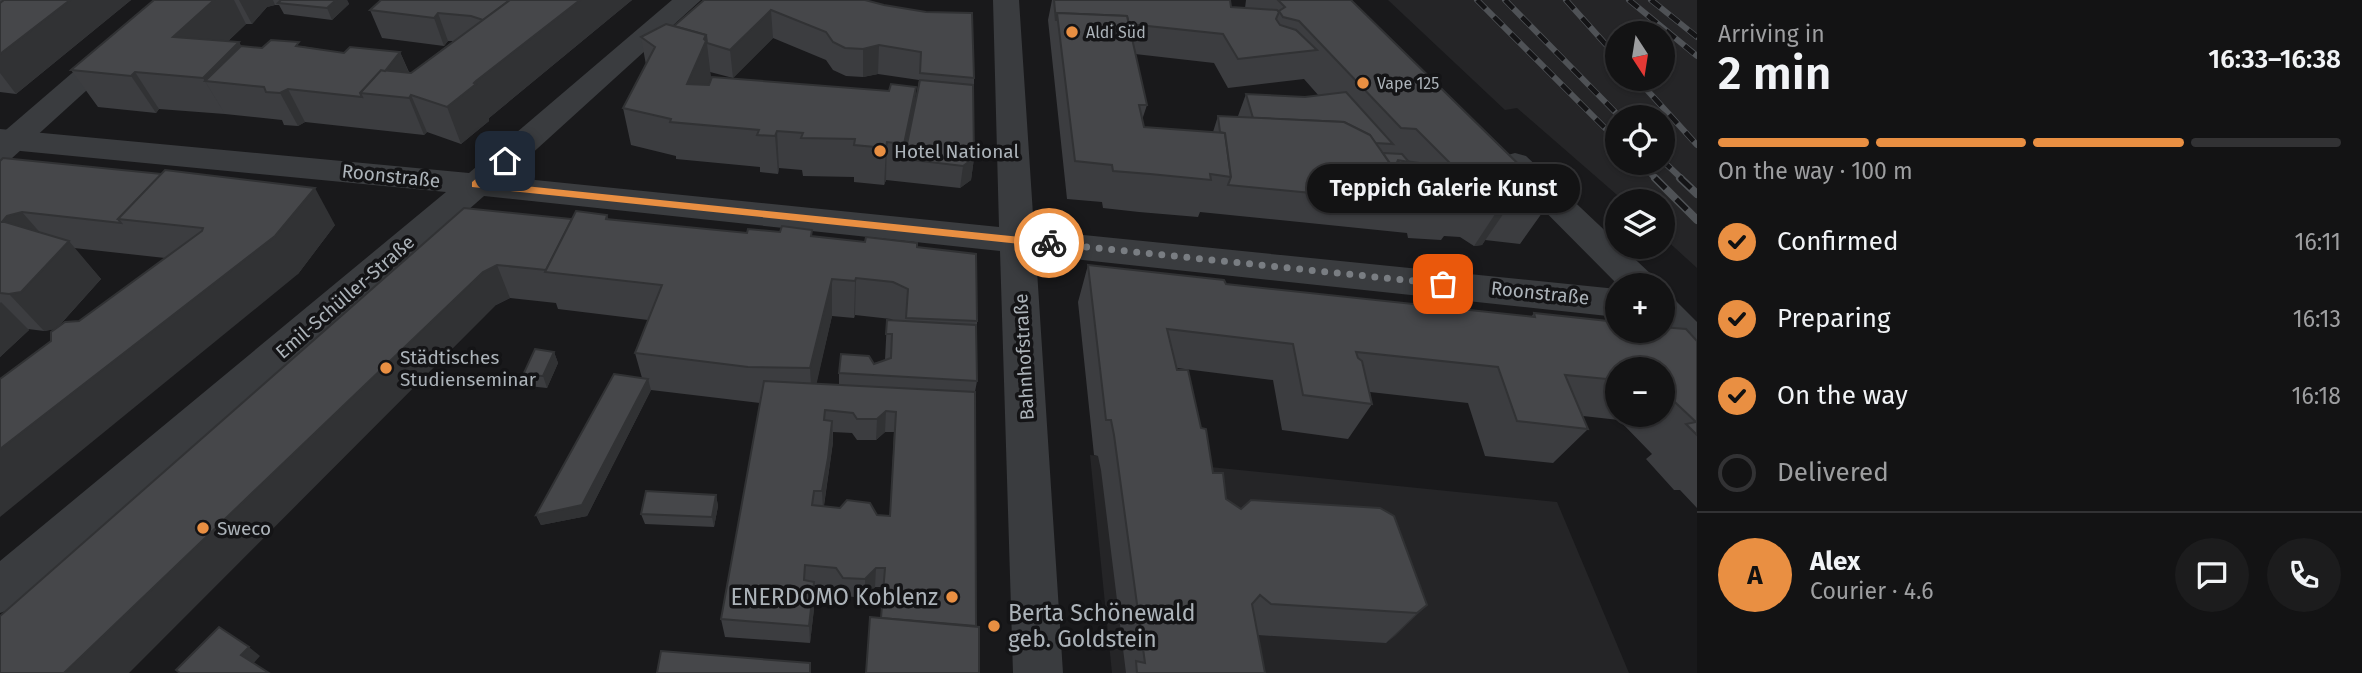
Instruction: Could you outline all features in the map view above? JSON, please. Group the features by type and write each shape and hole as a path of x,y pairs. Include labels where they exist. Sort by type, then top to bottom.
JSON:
{"street":[{"path":"3,144 173,0"},
{"name":"Emil-Schüller-Straße","path":"0,592 688,0"},
{"name":"Bahnhofstraße","path":"1006,0 1038,673"},
{"name":"Roonstraße","path":"3,144 84,145 1605,302"},
{"path":"1499,147 1628,273"}],"shaded area":[{"path":"1388,0 1697,0 1697,268 1675,248 1675,189 1610,189 1517,108 1505,110"},
{"path":"1090,455 1557,502 1629,673 1112,673"}],"building":[{"path":"4,0 70,0 0,54 0,3"},
{"path":"154,0 214,0 173,37 239,42 203,78 135,72 131,76 71,70"},
{"path":"281,0 336,0 327,8 278,3"},
{"path":"381,0 510,0 483,20 471,16 438,13 434,18 370,10"},
{"path":"510,0 580,0 447,107 411,95 409,98 360,93 381,70 411,73"},
{"path":"704,0 865,0 926,12 972,13 974,78 920,73 921,52 879,45 863,49 845,48 833,42 826,32 771,10 730,50 707,43 706,35 674,26"},
{"path":"1054,0 1230,0 1231,7 1277,10 1279,12 1276,19 1280,25 1296,30 1317,50 1238,59 1223,34 1129,24 1127,16 1057,13 1056,21"},
{"path":"1278,0 1351,0 1552,197 1547,206 1508,202 1508,207 1499,208 1484,200 1463,198 1465,203 1431,200 1429,195 1411,193 1398,160 1455,168 1416,129 1401,128 1299,21 1283,17 1279,11 1285,7"},
{"path":"1057,13 1127,16 1147,105 1139,105 1144,127 1225,133 1231,177 1210,174 1211,180 1113,171 1112,165 1075,161"},
{"path":"666,24 706,35 706,41 687,84 709,85 712,77 889,91 891,84 916,87 904,144 887,142 886,148 854,145 855,139 801,138 803,133 777,131 775,136 757,135 759,130 670,122 671,119 623,108 655,47 641,37"},
{"path":"271,40 299,42 296,46 344,53 350,47 400,52 385,71 381,70 360,93 362,97 288,89 280,93 266,92 264,87 205,81 241,46 262,48"},
{"path":"920,80 973,85 974,158 963,166 904,159"},
{"path":"1346,92 1393,144 1375,143 1370,135 1344,122 1253,118 1246,94 1305,97"},
{"path":"1218,116 1344,122 1370,135 1394,169 1406,202 1228,185 1231,177 1225,133 1220,132"},
{"path":"1383,153 1402,154 1409,162 1398,160 1394,169"},
{"path":"3,158 162,174 118,219 121,223 22,212 7,216 0,222 0,161"},
{"path":"165,170 315,188 275,236 0,449 0,379 51,341 51,332 65,322 79,321 202,231 203,228 118,219"},
{"path":"464,208 572,219 546,270 497,265 483,272 64,673 0,673 0,616"},
{"path":"576,211 607,215 606,219 747,233 748,229 780,232 782,226 812,230 811,236 865,242 866,237 976,254 977,321 906,318 908,289 893,282 856,278 855,281 832,279 810,368 748,367 635,353 662,285 545,272"},
{"path":"0,222 69,241 21,292 0,293"},
{"path":"1088,265 1224,280 1226,284 1535,317 1534,313 1605,321 1605,343 1675,343 1675,328 1686,329 1697,341 1697,435 1686,424 1696,422 1675,402 1675,357 1605,357 1605,379 1565,375 1588,429 1517,421 1498,367 1356,352 1362,361 1372,404 1303,395 1293,344 1167,329 1177,370 1188,370 1201,428 1206,429 1213,473 1223,473 1226,499 1241,509 1251,500 1380,508 1394,516 1427,605 1417,613 1271,604 1260,595 1252,604 1265,673 1137,673 1136,661 1145,663 1114,435 1111,420 1106,420"},
{"path":"887,320 976,325 977,381 839,373 841,354 869,356 874,364 891,358 892,334 886,334"},
{"path":"535,349 554,352 543,376 523,375"},
{"path":"614,374 648,379 582,505 536,515"},
{"path":"764,381 975,392 976,626 881,618 885,568 876,568 865,579 843,578 836,568 805,565 804,580 814,582 809,626 721,619","holes":["825,410 853,413 857,419 877,419 886,411 896,412 890,516 877,515 870,503 847,500 840,508 812,505 814,491 822,491 828,458 832,421 824,420"]},
{"path":"646,491 716,495 712,517 641,514"},
{"path":"870,617 979,627 979,673 866,673"},
{"path":"219,627 249,647 241,655 269,673 180,673 176,670"},
{"path":"661,651 810,663 810,673 657,673"}],"railway":[{"path":"1477,0 1605,128"},
{"path":"1505,0 1608,105"},
{"path":"1566,0 1605,44"},
{"path":"1629,0 1697,56"},
{"path":"1651,0 1697,37"},
{"path":"1648,91 1697,145"},
{"path":"1675,172 1682,179"},
{"path":"1652,175 1697,220"},
{"path":"1680,178 1697,194"}],"way so far":[{"path":"1049,243 1443,284"}],"place":[{"name":"Aldi Süd","path":"1072,32"},
{"name":"Vape 125","path":"1363,83"},
{"name":"Hotel National","path":"880,151"},
{"name":"Teppich Galerie Kunst","path":"1443,284"},
{"name":"Städtisches Studienseminar","path":"386,368"},
{"name":"Sweco","path":"203,528"},
{"name":"ENERDOMO Koblenz","path":"952,597"},
{"name":"Berta Schönewald geb. Goldstein","path":"994,626"}],"route":[{"path":"505,161 476,184 1049,243"}]}
